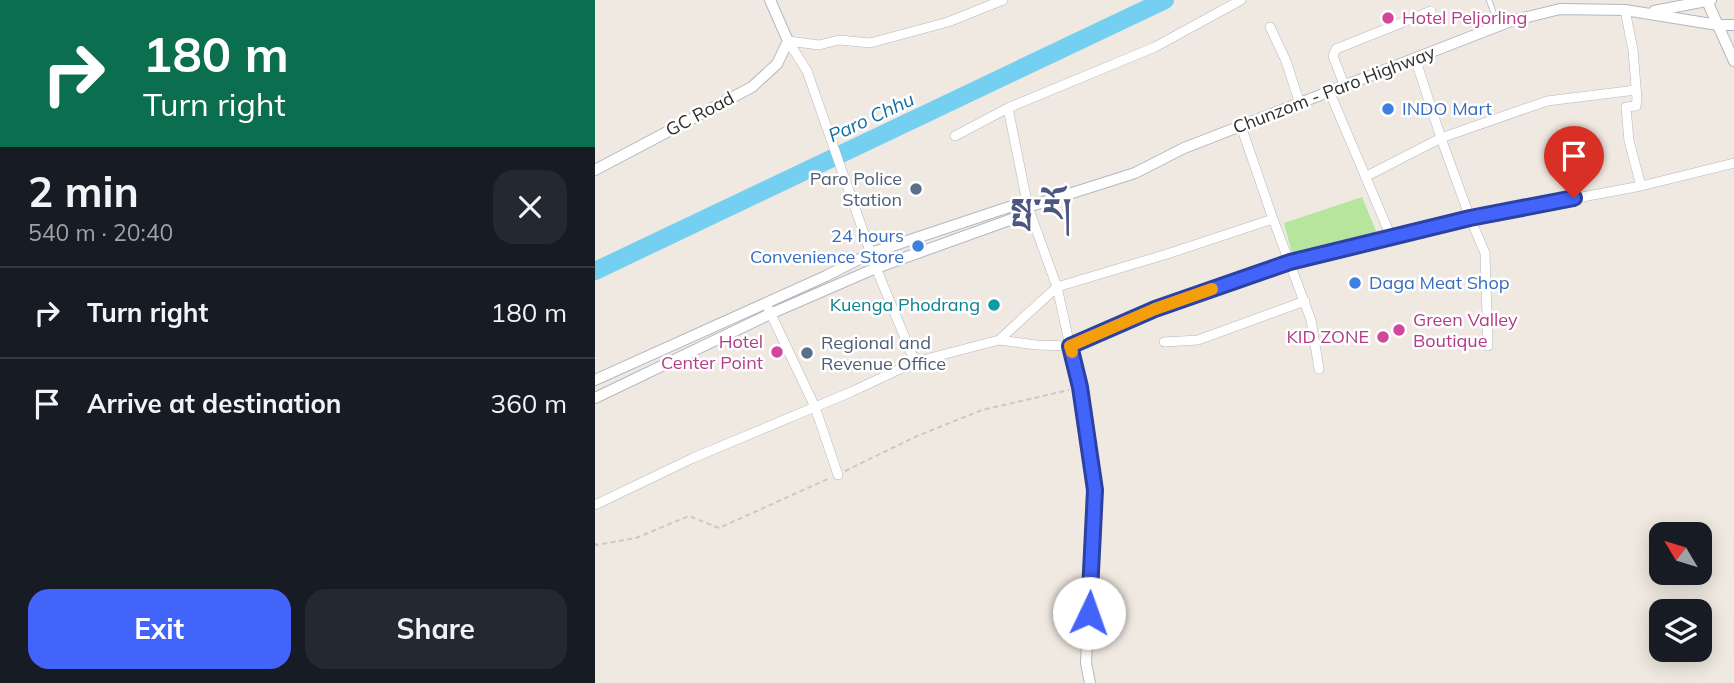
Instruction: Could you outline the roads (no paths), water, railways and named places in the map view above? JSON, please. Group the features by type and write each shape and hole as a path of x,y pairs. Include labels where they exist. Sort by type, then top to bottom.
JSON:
{"street":[{"path":"770,0 788,41 807,71 876,268 915,362"},
{"path":"788,41 819,45 839,40 870,43 948,22 1003,0"},
{"path":"955,136 1008,108 1122,62 1241,0"},
{"path":"1709,0 1734,61"},
{"name":"Chunzom - Paro Highway","path":"1647,12 1709,0"},
{"name":"Chunzom - Paro Highway","path":"768,309 871,253 1012,206 1028,207 1135,173 1184,148 1511,21 1560,9 1625,10 1718,25 1734,25"},
{"path":"1625,10 1633,50 1636,90 1636,106 1626,107 1629,141 1641,186"},
{"path":"1345,87 1333,56 1336,49 1431,11"},
{"path":"1270,27 1286,61 1300,104"},
{"name":"GC Road","path":"595,170 752,87 777,64 788,41"},
{"path":"1415,58 1441,138 1485,253 1488,346"},
{"path":"1365,177 1441,138 1547,101 1636,90"},
{"path":"1330,93 1392,239"},
{"path":"1008,108 1028,207 1057,287 1080,387 1095,490 1086,663 1090,683"},
{"path":"1241,126 1305,301 1319,369"},
{"path":"595,505 693,458 915,362 999,341 1070,346 1155,309 1290,262 1470,218 1641,186 1734,163"},
{"name":"Chunzom - Paro Highway","path":"768,309 1015,218 1028,207"},
{"path":"999,341 1057,287 1273,219"},
{"path":"1164,342 1198,340 1305,301"},
{"path":"595,380 768,309"},
{"path":"595,398 768,309"},
{"path":"768,309 815,407 838,475"}],"lane":[{"path":"1489,0 1499,26"}],"waterway":[{"name":"Paro Chhu","path":"595,271 1165,0"}],"place":[{"name":"Hotel Peljorling","path":"1388,18"},
{"name":"INDO Mart","path":"1388,109"},
{"name":"Paro Police Station","path":"916,189"},
{"name":"24 hours Convenience Store","path":"918,246"},
{"name":"Daga Meat Shop","path":"1355,283"},
{"name":"Kuenga Phodrang","path":"994,305"},
{"name":"Green Valley Boutique","path":"1399,330"},
{"name":"KID ZONE","path":"1383,337"},
{"name":"Hotel Center Point","path":"777,352"},
{"name":"Regional and Revenue Office","path":"807,353"}],"district":[{"name":"སྤ་རོ།","path":"1041,210"}]}
